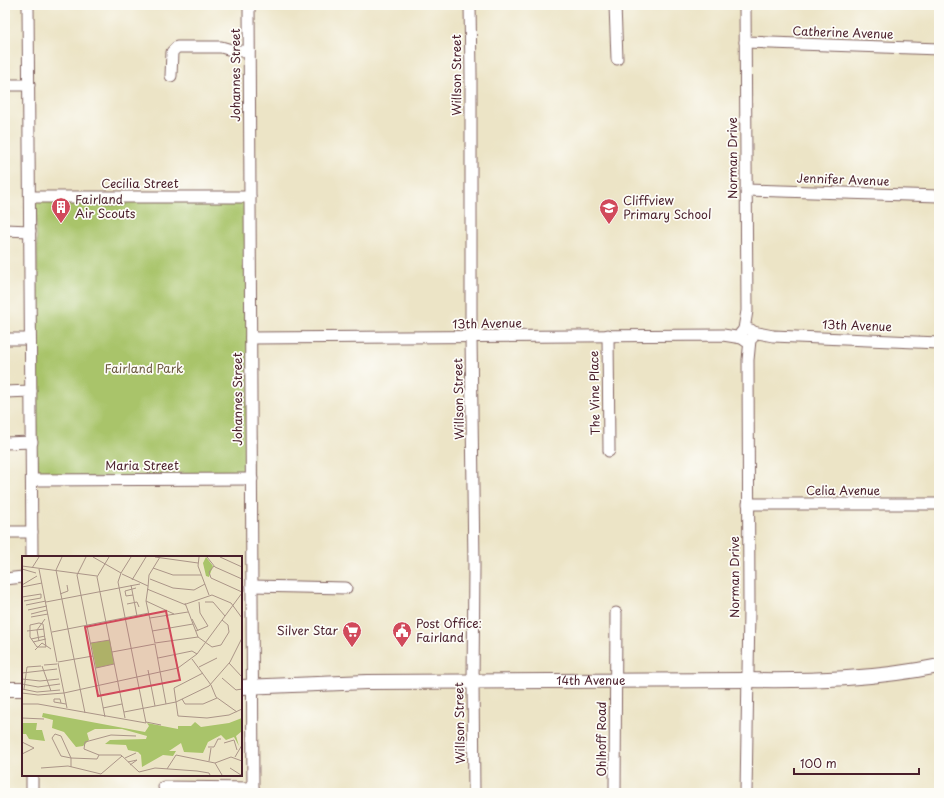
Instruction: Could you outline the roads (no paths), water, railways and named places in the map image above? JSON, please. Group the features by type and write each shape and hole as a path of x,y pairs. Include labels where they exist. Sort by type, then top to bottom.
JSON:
{"main road":[{"name":"14th Avenue","path":"247,686 367,682 784,680 864,677 896,674 939,666"},
{"path":"5,689 22,689"}],"street":[{"path":"28,5 32,556"},
{"name":"Johannes Street","path":"249,5 252,586 247,686 253,738 253,791"},
{"name":"Willson Street","path":"470,5 471,337 474,557 472,682 474,793"},
{"path":"615,5 617,59"},
{"name":"Norman Drive","path":"745,5 749,610 746,793"},
{"name":"Catherine Avenue","path":"745,42 939,49"},
{"path":"171,76 172,52 177,47 221,47 235,51 249,51"},
{"path":"5,85 29,84"},
{"name":"Jennifer Avenue","path":"746,190 939,196"},
{"name":"Cecilia Street","path":"30,197 250,197"},
{"path":"5,230 30,231"},
{"name":"The Vine Place","path":"608,335 609,451"},
{"name":"13th Avenue","path":"251,338 747,335 939,342"},
{"path":"5,339 30,339"},
{"path":"5,392 31,391"},
{"path":"5,443 32,442"},
{"name":"Maria Street","path":"32,480 252,479"},
{"name":"Celia Avenue","path":"748,504 939,504"},
{"path":"5,532 32,532"},
{"path":"5,579 22,577"},
{"path":"252,586 346,588"},
{"name":"Ohlhoff Road","path":"615,793 616,613"},
{"path":"242,738 253,738"},
{"path":"32,776 32,793"},
{"path":"164,787 253,791"}],"place":[{"name":"Fairland Air Scouts","path":"61,224"},
{"name":"Cliffview Primary School","path":"609,225"},
{"name":"Silver Star","path":"352,648"},
{"name":"Post Office: Fairland","path":"402,648"}],"park label":[{"name":"Fairland Park","path":"144,369"}]}
